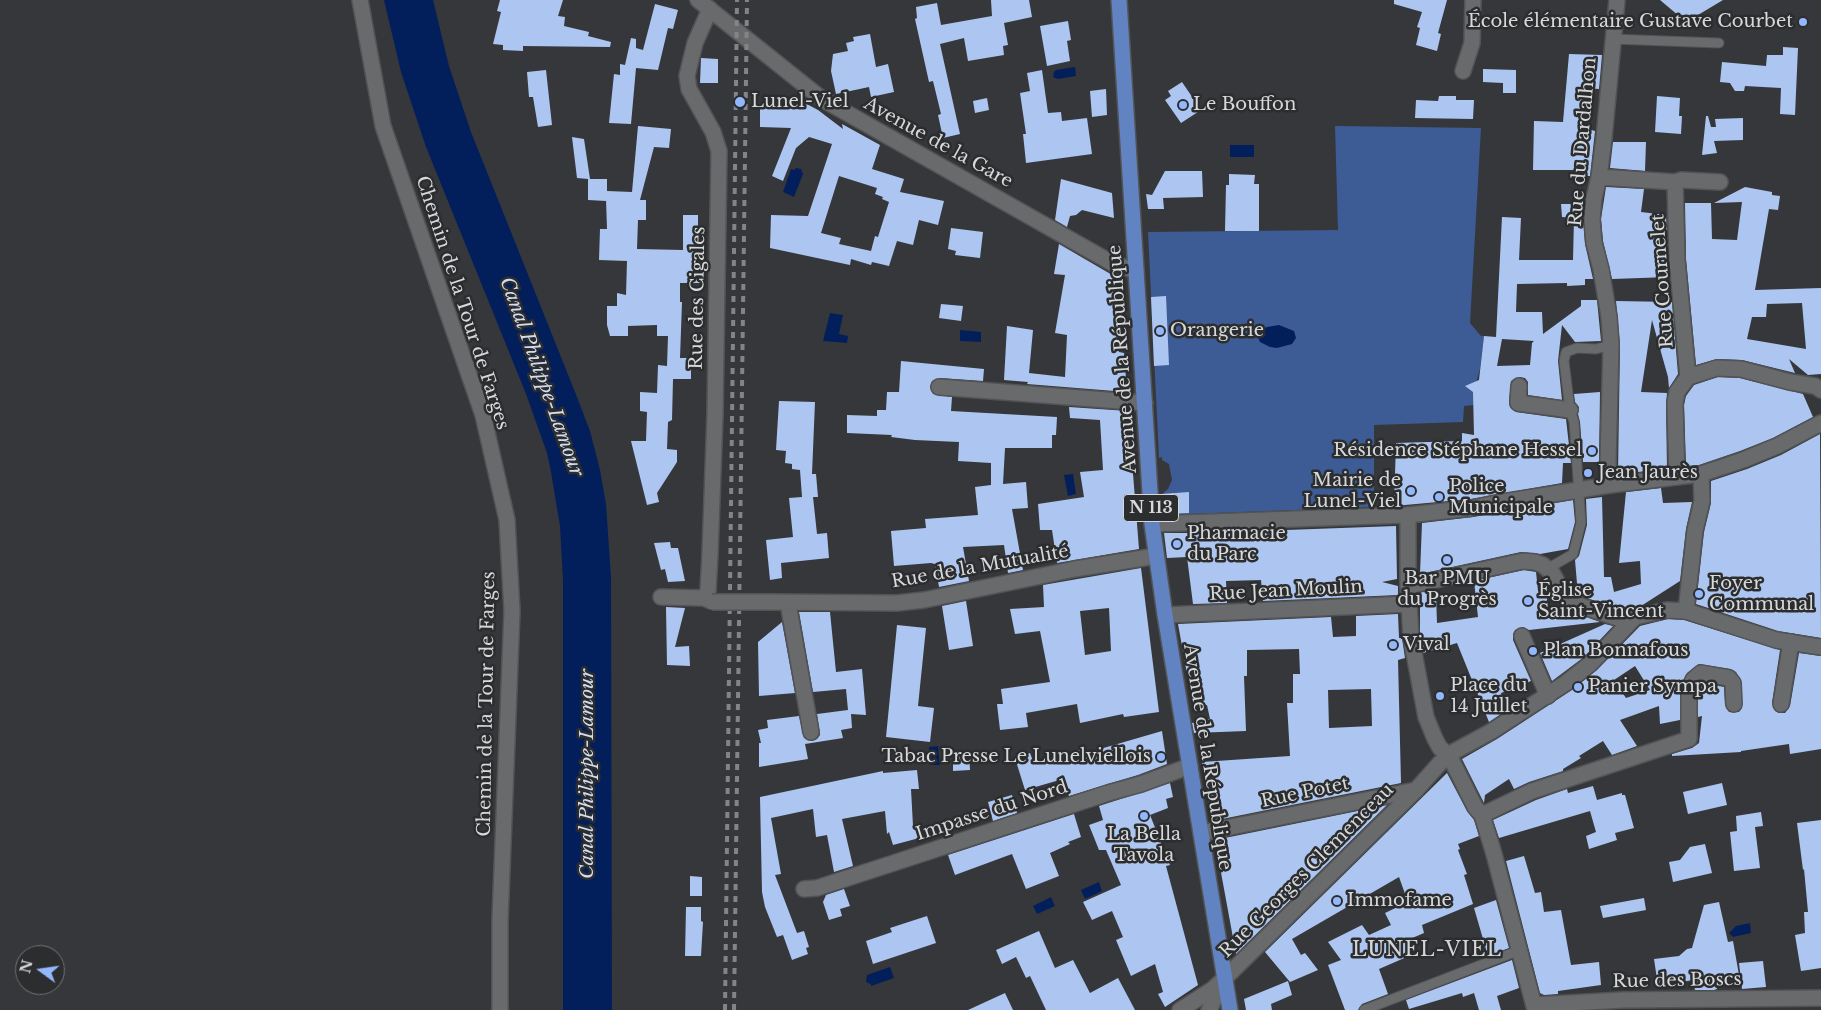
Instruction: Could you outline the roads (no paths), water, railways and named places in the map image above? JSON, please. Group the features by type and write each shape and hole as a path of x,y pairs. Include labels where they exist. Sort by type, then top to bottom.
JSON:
{"main road":[{"name":"Avenue de la République","path":"1118,0 1152,524 1165,615 1230,1010"}],"street":[{"name":"Chemin de la Tour de Farges","path":"360,0 383,126 483,415 507,520 512,611 500,920 500,1010"},
{"path":"1462,71 1472,43 1473,0"},
{"name":"Rue du Dardalhon","path":"1610,485 1608,429 1611,345 1608,300 1593,235 1592,219 1594,198 1599,178 1617,0"},
{"name":"Avenue de la Gare","path":"704,5 822,99 1112,263 1136,271"},
{"name":"Rue des Cigales","path":"704,5 686,76 689,88 713,132 720,151 715,404 708,600"},
{"path":"1599,178 1720,182"},
{"name":"Rue Cournelet","path":"1675,182 1677,260 1688,377"},
{"path":"1677,477 1675,404 1678,392 1688,377 1717,368 1741,369 1790,382 1815,386 1821,390"},
{"path":"1519,386 1518,403 1570,410"},
{"path":"939,387 1144,403"},
{"path":"1152,524 1408,515 1472,508 1610,485 1701,474 1752,456 1821,423"},
{"path":"1686,611 1695,530 1702,501 1701,474"},
{"path":"1408,515 1408,586 1411,637 1426,717 1437,744 1449,755 1475,807 1482,816 1535,1008"},
{"name":"Rue de la Mutualité","path":"660,597 788,603 898,603 924,600 1066,571 1156,556"},
{"path":"1408,586 1523,561 1535,562 1553,574 1564,594 1573,603 1629,622"},
{"path":"788,603 811,732"},
{"name":"Rue Jean Moulin","path":"1165,615 1409,604"},
{"path":"1416,790 1449,755 1548,696 1590,664 1635,617 1667,610 1686,611 1748,632 1821,647"},
{"path":"1522,636 1548,696"},
{"path":"1781,704 1791,642"},
{"path":"1482,816 1532,791 1689,739 1688,690 1696,676 1701,673 1729,678 1733,683 1734,704"},
{"name":"Impasse du Nord","path":"804,889 817,888 1108,793 1141,784 1190,766"},
{"name":"Rue Potet","path":"1201,833 1416,790"},
{"name":"Rue Georges Clemenceau","path":"1225,978 1416,790"},
{"path":"1180,1010 1213,989 1225,978"},
{"path":"1209,1010 1225,978"},
{"name":"Rue des Boscs","path":"1535,1008 1623,1000 1821,998"}],"lane":[{"path":"1612,39 1719,42"},
{"path":"1547,569 1573,554 1581,523 1574,422 1570,410 1564,361 1566,352 1577,348 1596,349 1611,345"},
{"path":"1364,1010 1520,950"}],"water":[{"name":"Canal Philippe-Lamour","path":"384,0 433,0 449,66 471,132 590,431 600,470 606,504 611,577 612,1010 563,1010 563,580 560,526 547,453 526,394 426,147 401,72"},
{"path":"1075,67 1076,76 1058,79 1053,77 1056,70"},
{"path":"1230,145 1254,145 1254,157 1230,157"},
{"path":"796,168 801,169 803,174 794,197 783,192 791,169 794,170"},
{"path":"830,313 843,315 839,334 848,336 847,343 823,341"},
{"path":"1279,325 1294,331 1296,338 1292,344 1277,348 1260,342 1258,337 1260,331 1267,327"},
{"path":"960,330 981,332 981,342 960,341"},
{"path":"1073,474 1076,494 1068,496 1064,475"},
{"path":"938,746 940,765 930,765 929,747"},
{"path":"1099,882 1102,891 1085,899 1081,890"},
{"path":"1051,897 1055,906 1037,914 1033,906"},
{"path":"1750,923 1751,933 1733,937 1729,933 1736,926"},
{"path":"890,967 894,978 871,986 871,984 866,982 867,975"}],"railway":[{"path":"725,1010 737,0"},
{"path":"734,1010 747,0"}],"place":[{"name":"École élémentaire Gustave Courbet","path":"1803,22"},
{"name":"Lunel-Viel","path":"740,102"},
{"name":"Le Bouffon","path":"1183,105"},
{"name":"Orangerie","path":"1160,331"},
{"name":"Résidence Stéphane Hessel","path":"1592,451"},
{"name":"Jean Jaurès","path":"1588,473"},
{"name":"Mairie de Lunel-Viel","path":"1411,491"},
{"name":"Police Municipale","path":"1439,497"},
{"name":"Pharmacie du Parc","path":"1177,544"},
{"name":"Bar PMU du Progrès","path":"1447,560"},
{"name":"Foyer Communal","path":"1699,594"},
{"name":"Église Saint-Vincent","path":"1528,601"},
{"name":"Vival","path":"1393,645"},
{"name":"Plan Bonnafous","path":"1533,651"},
{"name":"Panier Sympa","path":"1578,687"},
{"name":"Place du 14 Juillet","path":"1440,696"},
{"name":"Tabac Presse Le Lunelviellois","path":"1161,757"},
{"name":"La Bella Tavola","path":"1144,816"},
{"name":"Immofame","path":"1337,901"}],"district":[{"name":"LUNEL-VIEL","path":"1427,950"}]}
